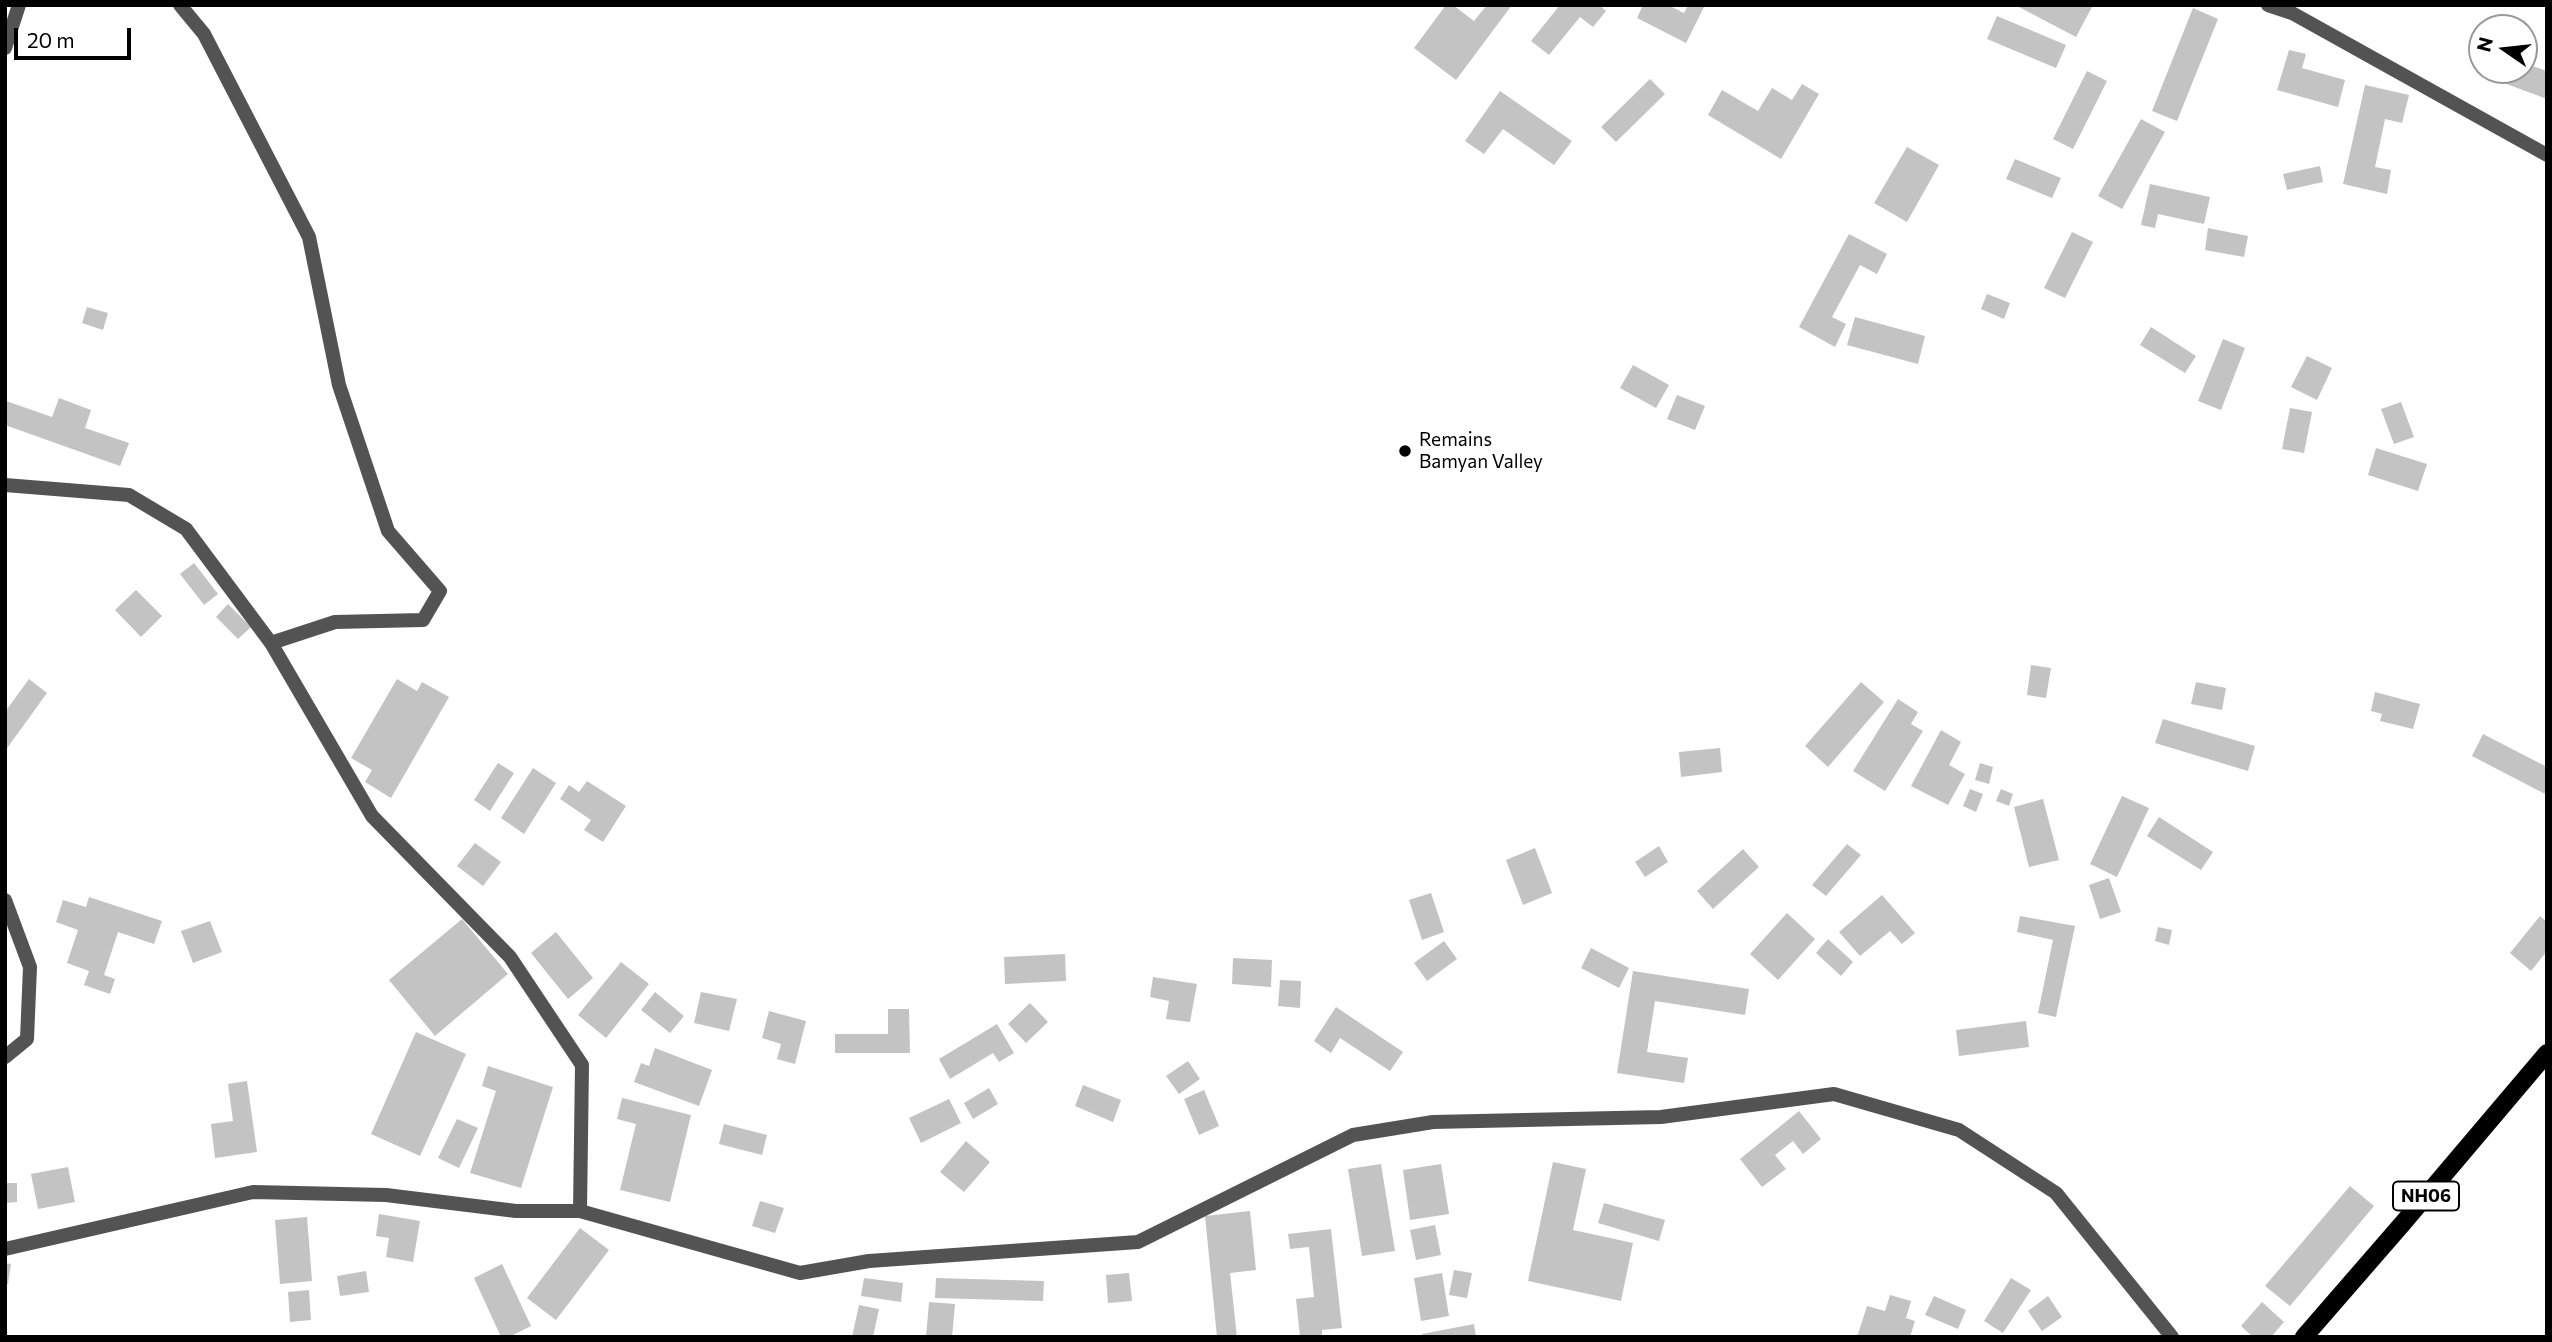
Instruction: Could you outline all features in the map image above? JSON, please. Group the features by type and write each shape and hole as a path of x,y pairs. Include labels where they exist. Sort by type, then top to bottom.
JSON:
{"main road":[{"name":"NH06","path":"2304,1337 2547,1053"}],"street":[{"path":"5,48 19,5"},
{"path":"180,5 204,34 309,237 339,385 388,531 440,591 423,620 335,622 271,643"},
{"path":"2268,5 2293,9 2547,155"},
{"path":"5,485 129,495 186,529 271,643 372,816 510,957 582,1065 580,1211"},
{"path":"5,900 30,967 27,1039 5,1057"},
{"path":"5,1249 253,1192 386,1195 516,1211 580,1211 800,1273 869,1261 1139,1242 1353,1135 1433,1122 1661,1117 1834,1094 1959,1130 2056,1193 2172,1337"}],"building":[{"path":"1446,5 1453,5 1474,21 1487,5 1512,5 1456,80 1414,48"},
{"path":"1560,5 1599,5 1606,11 1593,27 1580,17 1549,55 1531,41"},
{"path":"1643,5 1668,5 1684,13 1688,5 1705,5 1686,43 1637,18"},
{"path":"2093,5 2076,37 2019,7"},
{"path":"2193,8 2218,19 2177,121 2152,111"},
{"path":"1997,16 2066,45 2056,68 1987,39"},
{"path":"2289,50 2306,54 2302,68 2345,80 2338,107 2277,90"},
{"path":"2538,68 2547,71 2547,99 2507,84 2538,84"},
{"path":"2087,71 2107,81 2073,149 2053,139"},
{"path":"1650,79 1665,94 1616,142 1601,127"},
{"path":"1802,84 1819,94 1781,159 1708,115 1722,90 1758,111 1772,88 1792,100"},
{"path":"2365,85 2409,95 2402,123 2385,119 2375,167 2391,170 2387,194 2343,184"},
{"path":"1500,91 1572,141 1554,165 1503,129 1484,154 1465,141"},
{"path":"2141,119 2165,132 2122,209 2098,196"},
{"path":"1907,147 1939,165 1907,222 1874,203"},
{"path":"2015,159 2061,178 2052,198 2006,179"},
{"path":"2320,166 2323,182 2287,190 2283,174"},
{"path":"2150,184 2210,197 2204,224 2158,214 2155,228 2141,225"},
{"path":"2208,228 2248,236 2244,257 2205,250"},
{"path":"2072,232 2093,242 2065,298 2044,288"},
{"path":"1849,234 1887,254 1877,274 1860,265 1832,317 1846,324 1835,347 1799,327"},
{"path":"1987,294 2010,303 2004,319 1981,309"},
{"path":"87,307 108,313 103,330 82,323"},
{"path":"1855,317 1925,336 1918,364 1847,345"},
{"path":"2151,327 2196,356 2185,373 2140,345"},
{"path":"2223,339 2245,348 2221,410 2198,401"},
{"path":"2307,356 2332,368 2317,400 2291,387"},
{"path":"1633,365 1669,385 1656,408 1620,388"},
{"path":"1677,395 1705,406 1695,430 1667,419"},
{"path":"59,398 91,410 85,428 129,443 120,466 5,425 6,401 52,417"},
{"path":"2401,402 2414,437 2394,444 2381,409"},
{"path":"2290,408 2312,412 2304,453 2282,449"},
{"path":"2376,448 2427,464 2418,491 2368,475"},
{"path":"194,563 218,594 204,605 180,574"},
{"path":"136,590 162,616 141,637 115,610"},
{"path":"228,604 251,627 238,639 216,617"},
{"path":"2031,665 2051,668 2046,698 2027,695"},
{"path":"29,679 47,693 5,751 5,712"},
{"path":"397,679 417,691 422,682 449,697 391,798 365,782 372,770 351,758"},
{"path":"1861,682 1884,702 1828,767 1805,746"},
{"path":"2196,682 2226,688 2222,710 2191,704"},
{"path":"2375,692 2420,704 2413,729 2380,721 2382,714 2371,711"},
{"path":"1898,699 1918,712 1911,724 1923,731 1885,791 1853,771"},
{"path":"2163,719 2255,746 2248,771 2155,743"},
{"path":"1941,730 1961,742 1949,765 1965,774 1948,805 1911,786"},
{"path":"2483,734 2547,767 2547,795 2472,756"},
{"path":"1720,748 1722,772 1681,777 1679,752"},
{"path":"498,763 514,773 490,811 474,800"},
{"path":"1980,763 1993,767 1989,784 1975,780"},
{"path":"533,768 556,783 524,834 501,818"},
{"path":"587,781 626,806 603,842 584,830 591,820 560,799 569,785 579,792"},
{"path":"1970,789 1983,794 1976,812 1963,806"},
{"path":"2001,789 2013,794 2009,806 1996,801"},
{"path":"2122,796 2149,808 2117,877 2090,864"},
{"path":"2043,799 2059,860 2029,867 2014,807"},
{"path":"2159,817 2213,852 2201,870 2147,836"},
{"path":"475,843 501,862 483,886 457,866"},
{"path":"1847,844 1861,855 1826,896 1812,885"},
{"path":"1659,846 1668,862 1645,877 1635,862"},
{"path":"1535,848 1552,893 1523,905 1506,860"},
{"path":"1743,849 1759,867 1713,909 1697,891"},
{"path":"2109,878 2121,912 2100,919 2089,885"},
{"path":"1431,893 1444,932 1422,940 1409,900"},
{"path":"1882,895 1915,933 1902,944 1890,931 1860,956 1839,932"},
{"path":"89,897 162,921 154,944 118,932 104,975 115,979 110,994 84,985 89,971 67,963 78,930 56,922 63,900 86,907"},
{"path":"1787,913 1815,939 1778,980 1750,954"},
{"path":"2020,916 2075,926 2056,1017 2038,1013 2053,940 2017,932"},
{"path":"2540,916 2547,922 2547,951 2531,971 2510,953"},
{"path":"462,919 508,974 435,1036 389,980"},
{"path":"210,921 222,952 193,963 181,931"},
{"path":"2158,927 2172,930 2169,945 2155,941"},
{"path":"556,932 593,978 568,999 531,953"},
{"path":"1828,939 1853,962 1841,976 1816,953"},
{"path":"1444,941 1457,959 1427,981 1414,963"},
{"path":"1591,948 1629,968 1619,988 1581,968"},
{"path":"1065,954 1066,981 1005,984 1004,957"},
{"path":"1233,958 1272,960 1271,987 1232,984"},
{"path":"621,962 649,984 606,1038 578,1015"},
{"path":"1633,971 1749,989 1745,1015 1655,1001 1647,1052 1688,1058 1684,1083 1617,1073"},
{"path":"1153,977 1197,984 1190,1022 1166,1019 1169,1001 1150,997"},
{"path":"1280,980 1301,981 1300,1008 1278,1006"},
{"path":"655,992 684,1016 670,1033 641,1010"},
{"path":"701,992 737,999 729,1031 694,1023"},
{"path":"1030,1003 1048,1022 1026,1043 1008,1024"},
{"path":"1336,1007 1403,1052 1390,1071 1340,1038 1331,1053 1314,1041"},
{"path":"888,1009 909,1009 910,1053 835,1053 835,1034 888,1034"},
{"path":"769,1011 806,1021 795,1064 777,1059 781,1044 762,1038"},
{"path":"2026,1021 2029,1047 1959,1056 1956,1030"},
{"path":"997,1024 1014,1053 999,1062 993,1053 950,1079 939,1059"},
{"path":"416,1032 466,1054 420,1156 371,1134"},
{"path":"655,1048 712,1070 699,1106 634,1082 641,1063 649,1066"},
{"path":"1188,1061 1200,1079 1179,1094 1166,1076"},
{"path":"488,1066 553,1087 521,1188 470,1173 496,1091 482,1086"},
{"path":"247,1081 257,1152 215,1158 211,1124 233,1121 228,1084"},
{"path":"1083,1085 1121,1100 1113,1122 1075,1106"},
{"path":"989,1088 998,1104 973,1119 964,1103"},
{"path":"1204,1090 1219,1126 1199,1135 1184,1099"},
{"path":"622,1098 691,1115 670,1202 620,1190 636,1124 617,1119"},
{"path":"949,1099 961,1123 921,1143 909,1118"},
{"path":"1799,1111 1821,1139 1803,1154 1793,1141 1775,1155 1786,1169 1762,1187 1740,1159"},
{"path":"457,1119 478,1128 459,1168 438,1158"},
{"path":"724,1124 767,1135 762,1155 719,1144"},
{"path":"966,1141 990,1162 964,1192 940,1172"},
{"path":"1553,1162 1586,1169 1573,1230 1633,1243 1621,1301 1528,1281"},
{"path":"1381,1164 1395,1251 1362,1256 1348,1169"},
{"path":"1441,1164 1449,1214 1410,1220 1403,1170"},
{"path":"68,1167 75,1202 38,1209 31,1174"},
{"path":"5,1183 17,1183 17,1202 5,1203"},
{"path":"2350,1186 2374,1206 2290,1306 2265,1286"},
{"path":"760,1201 784,1208 775,1233 752,1226"},
{"path":"1604,1203 1665,1220 1659,1241 1598,1223"},
{"path":"1250,1211 1256,1270 1230,1273 1237,1337 1217,1337 1205,1216"},
{"path":"379,1214 420,1221 413,1262 386,1257 389,1238 376,1236"},
{"path":"307,1217 312,1281 280,1284 275,1220"},
{"path":"1435,1225 1441,1255 1416,1260 1410,1230"},
{"path":"580,1228 609,1250 556,1320 527,1298"},
{"path":"1331,1229 1342,1328 1322,1330 1322,1337 1300,1337 1296,1299 1314,1297 1309,1247 1290,1249 1288,1234"},
{"path":"5,1263 11,1264 8,1284 5,1284"},
{"path":"502,1264 531,1326 509,1337 501,1337 474,1278"},
{"path":"1454,1270 1472,1273 1467,1298 1449,1295"},
{"path":"366,1271 369,1292 340,1296 337,1276"},
{"path":"1129,1273 1132,1301 1108,1303 1106,1275"},
{"path":"1442,1273 1449,1316 1421,1321 1414,1278"},
{"path":"864,1278 903,1283 901,1302 861,1296"},
{"path":"936,1278 1044,1281 1043,1301 935,1298"},
{"path":"2011,1278 2031,1290 2003,1333 1984,1321"},
{"path":"309,1290 311,1320 290,1322 288,1292"},
{"path":"1890,1295 1911,1301 1906,1318 1915,1321 1910,1337 1857,1337 1867,1306 1885,1311"},
{"path":"1934,1296 1966,1310 1958,1329 1925,1315"},
{"path":"2048,1296 2062,1317 2042,1331 2028,1311"},
{"path":"929,1302 955,1304 952,1337 926,1337"},
{"path":"2262,1302 2284,1322 2271,1337 2253,1337 2241,1326"},
{"path":"859,1305 879,1309 873,1337 852,1337"},
{"path":"1474,1324 1476,1337 1422,1337 1422,1334"}],"place":[{"name":"Remains Bamyan Valley","path":"1405,451"}]}
